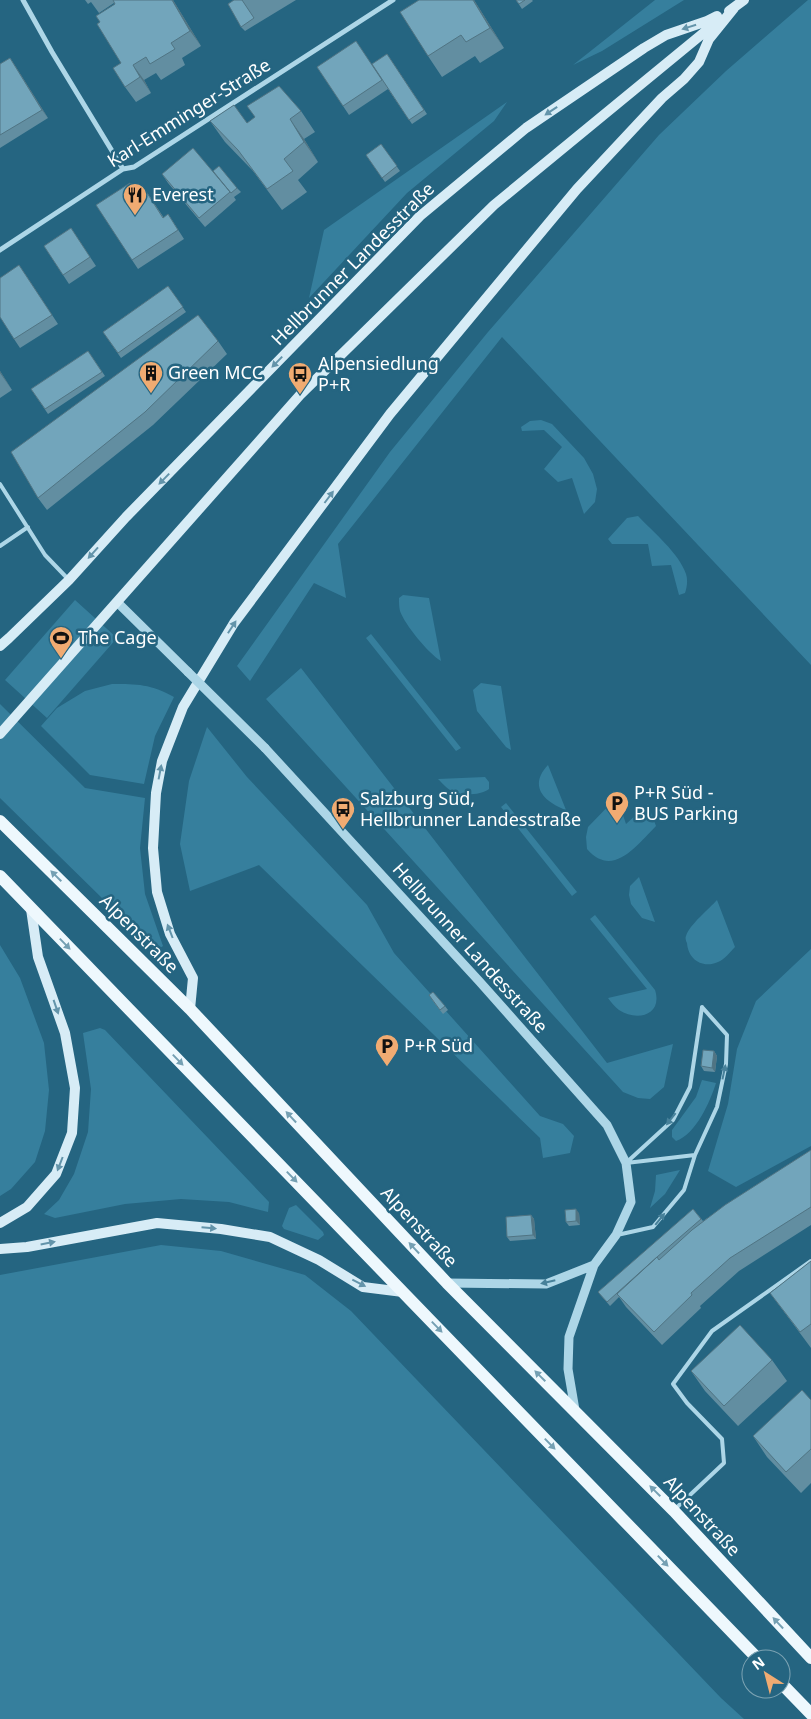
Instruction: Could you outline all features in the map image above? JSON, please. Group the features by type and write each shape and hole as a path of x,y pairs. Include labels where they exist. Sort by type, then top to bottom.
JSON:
{"main road":[{"name":"Hellbrunner Landesstraße","path":"0,734 300,395 494,205 744,0"},
{"name":"Hellbrunner Landesstraße","path":"0,646 69,580 126,517 420,216 526,128 644,48 666,35 707,21 734,8"},
{"name":"Hellbrunner Landesstraße","path":"190,1010 193,978 170,934 156,892 153,848 156,793 162,761 182,708 234,623 390,414 577,189 662,98 684,79 699,62 709,39 734,8"},
{"name":"Alpenstraße","path":"0,821 190,1010 447,1284 674,1510 811,1658"},
{"path":"0,876 748,1649"},
{"path":"0,1223 27,1207 56,1174 72,1133 75,1088 65,1033 38,957 31,909"},
{"path":"0,1249 27,1247 157,1223 221,1229 270,1237 319,1260 362,1287 403,1292"},
{"path":"791,1693 811,1714"}],"street":[{"path":"22,0 57,61 124,169"},
{"name":"Karl-Emminger-Straße","path":"0,250 124,169 134,167 394,0"},
{"name":"Hellbrunner Landesstraße","path":"117,602 265,748 440,938 607,1125 626,1163 631,1202 616,1235 594,1265 569,1338 568,1369 575,1410"},
{"path":"447,1284 546,1284 594,1265"}],"lane":[{"path":"0,484 45,555 69,580"},
{"path":"0,546 28,527"},
{"path":"616,1235 654,1227 684,1190 695,1155 717,1107 726,1064 727,1035 702,1007 690,1087 673,1120 626,1163"},
{"path":"626,1163 695,1155"},
{"path":"674,1510 724,1463 722,1439 687,1403 673,1384 712,1331 811,1261"}],"shaded area":[{"path":"655,0 684,0 602,51 573,65"},
{"path":"808,0 811,0 811,665 502,337 338,544 346,598 314,583 250,681 237,666 390,452 488,332 659,135 726,71"},
{"path":"507,102 494,121 407,193 309,298 324,230"},
{"path":"541,420 552,424 584,458 593,474 597,489 595,502 584,514 572,478 558,482 544,469 562,447 544,430 522,431 521,427 530,421"},
{"path":"638,516 672,551 683,566 687,579 685,593 679,595 671,565 652,566 648,544 612,544 608,539 627,518"},
{"path":"403,595 429,598 441,661 424,645 403,617 399,598"},
{"name":"The Cage","path":"75,600 117,638 47,718 5,680"},
{"path":"371,634 461,748 456,751 366,638"},
{"path":"301,668 607,1063 673,1044 664,1087 650,1099 638,1098 623,1092 266,699"},
{"path":"481,683 501,686 511,750 506,747 477,711 473,690"},
{"path":"112,684 144,686 158,689 174,697 155,736 144,784 90,775 41,726 57,708 85,691"},
{"path":"0,704 85,788 145,798 140,848 145,894 163,946 156,951 0,798"},
{"path":"207,727 247,777 367,905 394,953 540,1116 563,1124 574,1136 570,1153 543,1158 540,1138 259,865 190,891 180,844 189,781"},
{"path":"548,765 566,810 551,803 541,792 539,780"},
{"path":"485,777 489,782 489,789 482,793 472,794 454,792 438,779"},
{"path":"617,797 626,824 648,804 656,826 633,850 615,860 606,861 587,849 586,837 588,827"},
{"path":"506,803 577,892 572,896 501,807"},
{"path":"639,877 655,922 642,918 631,904 630,886"},
{"path":"717,900 735,947 720,961 712,964 701,963 690,954 686,937 695,922"},
{"path":"595,915 655,990 655,1005 647,1014 640,1016 626,1014 618,1009 608,998 647,989 590,919"},
{"path":"0,945 20,978 44,1043 49,1090 45,1131 35,1162 11,1189 0,1196"},
{"path":"811,949 811,1146 736,1187 708,1171 728,1104 737,1049 756,1001"},
{"path":"100,1028 105,1030 269,1202 268,1212 229,1202 181,1199 125,1204 55,1218 44,1214 59,1200 74,1174 88,1132 91,1089 83,1033"},
{"path":"702,1080 716,1083 710,1099 696,1125 690,1132 676,1141 672,1137 672,1130 696,1097"},
{"path":"680,1170 665,1194 650,1208 655,1191 656,1175"},
{"path":"296,1205 323,1232 324,1235 318,1240 284,1229 282,1226 289,1208"},
{"path":"161,1245 221,1251 305,1275 351,1311 721,1698 744,1719 0,1719 0,1275"}],"building":[{"path":"113,0 172,0 190,31 171,43 175,49 150,64 146,57 133,65 140,77 125,87 113,68 121,63 97,24 100,22 96,16 115,4"},
{"path":"234,0 242,0 254,18 241,27 228,4"},
{"path":"419,0 473,0 490,28 466,42 461,35 428,56 400,12"},
{"path":"516,0 525,0 519,4"},
{"path":"356,41 382,80 343,106 317,67"},
{"path":"387,54 424,110 409,120 372,64"},
{"path":"10,58 42,110 0,135 0,64"},
{"path":"279,86 301,111 290,119 304,142 284,159 293,171 267,189 238,150 210,121 234,105 247,123 255,117 247,106"},
{"path":"381,144 397,166 382,178 366,155"},
{"path":"193,148 230,192 199,218 162,174"},
{"path":"219,166 237,188 231,193 213,171"},
{"path":"130,183 135,191 142,185 163,218 168,214 178,230 132,260 96,205"},
{"path":"71,228 90,257 63,275 44,246"},
{"path":"19,265 52,315 14,339 0,317 0,278"},
{"path":"168,286 183,307 118,353 103,332"},
{"name":"Green MCC","path":"198,315 218,341 145,412 38,498 11,452"},
{"path":"88,351 102,372 45,409 31,389"},
{"path":"433,992 445,1006 440,1010 429,995"},
{"path":"703,1050 714,1051 712,1068 701,1066"},
{"path":"811,1150 811,1207 730,1258 691,1293 692,1295 654,1332 617,1294 657,1257 659,1260 692,1230 725,1205"},
{"path":"576,1209 576,1221 566,1222 565,1210"},
{"path":"693,1209 701,1219 607,1302 598,1292"},
{"path":"531,1215 533,1235 507,1237 506,1217"},
{"path":"811,1261 811,1324 800,1332 770,1293"},
{"path":"740,1325 772,1360 724,1406 691,1371"},
{"path":"802,1390 811,1400 811,1449 786,1472 753,1436"}],"place":[{"name":"Everest","path":"135,216"},
{"name":"Green MCC","path":"151,394"},
{"name":"Alpensiedlung P+R","path":"300,395"},
{"name":"The Cage","path":"61,659"},
{"name":"P+R Süd - BUS Parking","path":"617,824"},
{"name":"Salzburg Süd, Hellbrunner Landesstraße","path":"343,830"},
{"name":"P+R Süd","path":"387,1067"}]}
